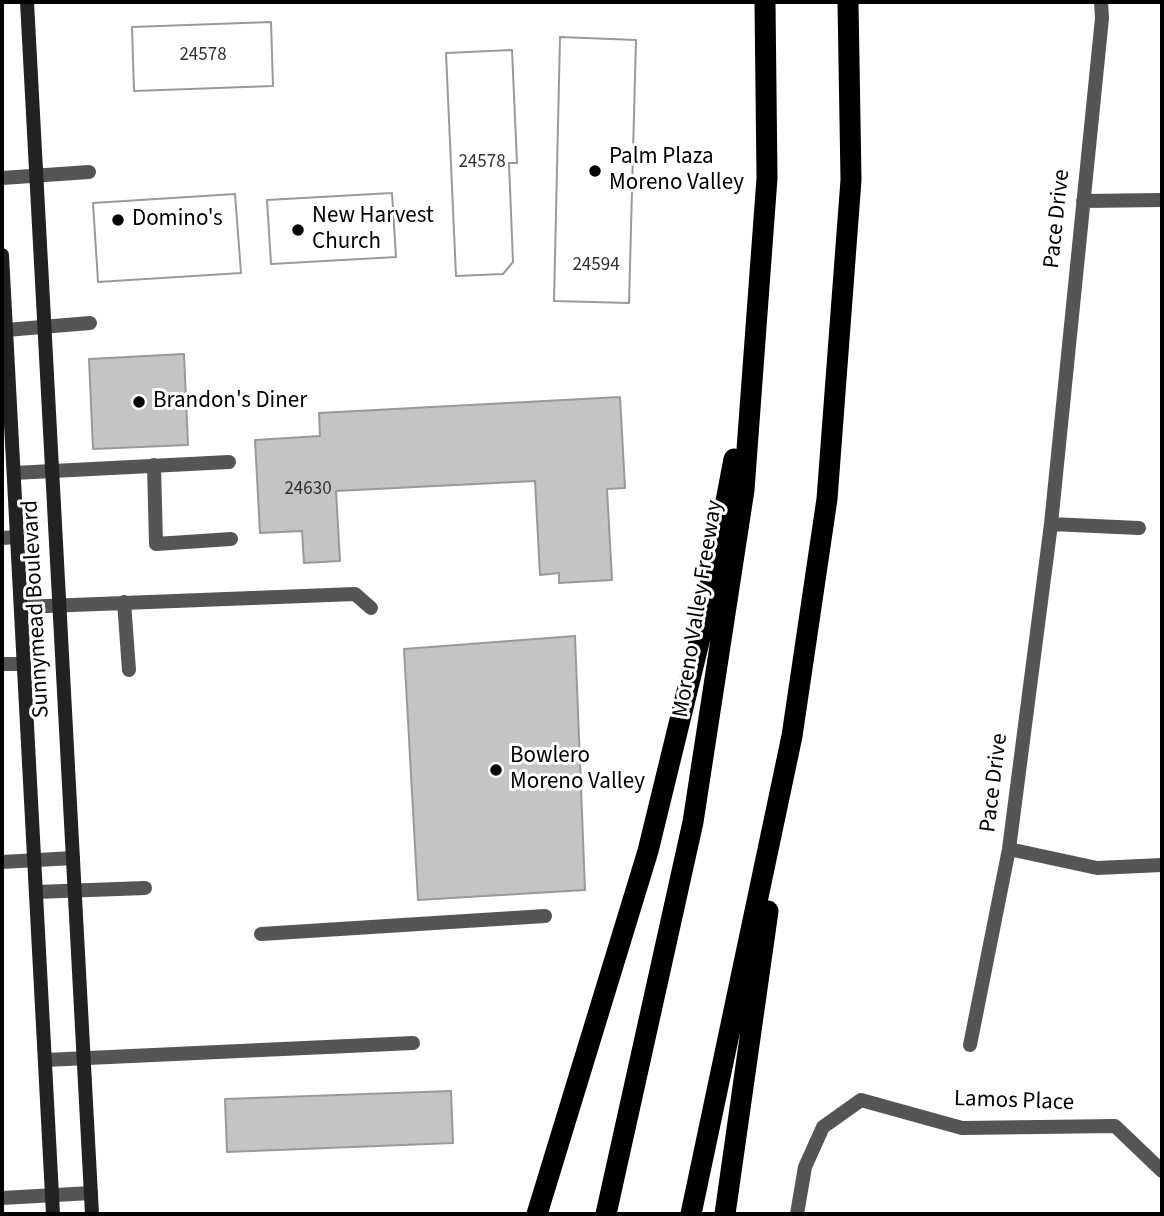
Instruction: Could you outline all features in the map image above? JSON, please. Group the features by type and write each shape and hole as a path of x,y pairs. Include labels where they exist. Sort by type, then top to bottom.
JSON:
{"highway":[{"name":"Moreno Valley Freeway","path":"606,1214 693,822 744,490 767,178 765,2"},
{"path":"725,1214 827,499 851,180 848,2"},
{"path":"537,1214 648,851 700,638 753,361"},
{"path":"691,1214 792,736"}],"main road":[{"name":"Sunnymead Boulevard","path":"27,2 92,1214"},
{"name":"Sunnymead Boulevard","path":"2,255 53,1214"}],"street":[{"name":"Pace Drive","path":"970,1045 1009,849 1051,524 1102,18 1101,2"},
{"path":"2,178 89,172"},
{"path":"1083,201 1162,200"},
{"path":"6,330 90,323"},
{"path":"14,473 229,462"},
{"path":"154,465 156,544 231,539"},
{"path":"1051,524 1139,528"},
{"path":"2,538 17,537"},
{"path":"21,607 355,594 371,608"},
{"path":"124,602 129,670"},
{"path":"2,664 24,664"},
{"path":"1009,849 1097,868 1162,865"},
{"path":"2,862 73,858"},
{"path":"36,892 75,888 145,888"},
{"path":"261,934 545,916"},
{"path":"45,1060 413,1043"},
{"name":"Lamos Place","path":"797,1214 805,1167 823,1127 862,1100 962,1128 1115,1126 1162,1171"},
{"path":"2,1198 91,1193"}],"building":[{"path":"271,22 273,86 134,91 132,27"},
{"path":"271,22 273,86 134,91 132,27"},
{"name":"Palm Plaza Moreno Valley","path":"560,37 636,40 629,303 554,301"},
{"name":"Palm Plaza Moreno Valley","path":"560,37 636,40 629,303 554,301"},
{"path":"512,50 517,163 509,163 513,262 503,274 456,276 446,53"},
{"path":"512,50 517,163 509,163 513,262 503,274 456,276 446,53"},
{"path":"392,193 396,257 271,264 267,200"},
{"path":"392,193 396,257 271,264 267,200"},
{"path":"235,194 241,273 98,282 93,203"},
{"path":"235,194 241,273 98,282 93,203"},
{"name":"Brandon's Diner","path":"184,354 188,445 93,449 89,359"},
{"path":"620,397 625,488 607,489 612,580 559,583 559,573 540,575 535,481 336,491 340,561 304,563 302,531 260,533 255,440 320,436 319,413"},
{"name":"Bowlero Moreno Valley","path":"575,636 585,890 418,900 404,649"},
{"path":"451,1091 453,1143 227,1152 225,1099"}],"place":[{"name":"Palm Plaza Moreno Valley","path":"595,171"},
{"name":"Domino's","path":"118,220"},
{"name":"New Harvest Church","path":"298,230"},
{"name":"Brandon's Diner","path":"139,402"},
{"name":"Bowlero Moreno Valley","path":"496,770"}]}
